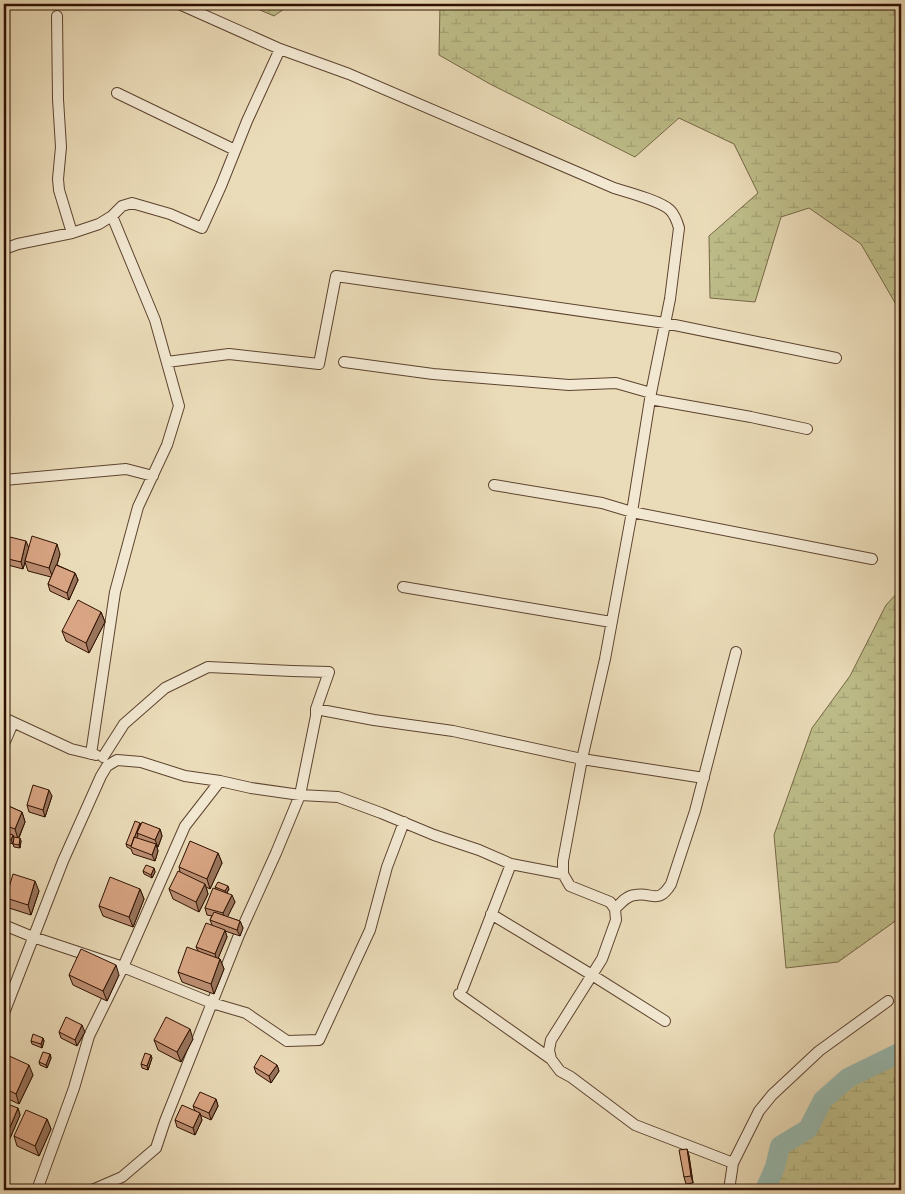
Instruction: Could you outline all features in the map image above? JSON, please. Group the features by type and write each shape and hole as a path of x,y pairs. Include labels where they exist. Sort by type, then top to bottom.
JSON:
{"street":[{"path":"179,4 280,48 349,74 614,188 660,204 670,209 676,218 679,228 670,299 650,396 632,512 605,659 582,759 563,861 563,874 570,886 610,902 615,909 616,920 602,959 552,1040 548,1050 550,1059"},
{"path":"57,16 58,99 61,147 58,179 59,190 72,233"},
{"path":"4,249 18,244 72,233 99,224 112,216 122,206 132,203 170,214 202,228 280,48"},
{"path":"118,93 235,150"},
{"path":"91,754 115,592 138,507 167,445 179,406 156,320 112,216"},
{"path":"167,362 229,354 319,364 336,276 665,323 836,358"},
{"path":"344,362 433,374 569,385 616,384 650,396 807,429"},
{"path":"4,480 126,469 152,476"},
{"path":"494,485 602,503 632,512 872,559"},
{"path":"402,587 611,622"},
{"path":"615,909 625,899 635,895 657,897 666,893 671,884 695,812 736,652"},
{"path":"92,1190 122,1177 156,1148 239,935 300,795 316,709 329,672 208,667 164,688 124,724 103,757"},
{"path":"316,709 374,720 453,731 582,759 704,778"},
{"path":"4,744 8,721 71,749 117,760 141,762 184,776 300,795 338,797 511,864 563,874"},
{"path":"4,1013 63,861 101,776 107,766 117,760"},
{"path":"37,1190 74,1088 89,1036 123,967 185,826 220,781"},
{"path":"4,926 123,967 212,1003 246,1013 287,1041 319,1040 370,930 386,867 404,822"},
{"path":"511,864 461,991 550,1059 560,1071 636,1125 733,1163"},
{"path":"491,914 665,1021"},
{"path":"729,1190 733,1163 759,1111 772,1095 819,1051 888,1001"}],"green space":[{"path":"246,4 291,4 274,16"},
{"path":"440,4 901,4 901,313 861,244 809,208 781,217 755,302 710,298 709,236 758,193 734,144 679,118 635,157 490,84 439,55"},
{"path":"901,589 901,917 838,962 786,968 774,835 812,728 850,676 886,605"},
{"path":"901,1052 901,1190 765,1190 775,1167 780,1146 808,1129 823,1100 848,1078"}],"building":[{"path":"6,536 26,541 21,562 4,558"},
{"path":"32,536 57,544 49,568 25,561"},
{"path":"56,565 75,573 67,593 48,584"},
{"path":"78,600 101,612 86,643 62,631"},
{"path":"33,785 49,790 43,810 27,805"},
{"path":"4,804 22,812 15,829 4,825"},
{"path":"135,821 140,823 131,846 126,844"},
{"path":"142,822 160,829 155,840 137,833"},
{"path":"4,832 13,835 11,840 4,838"},
{"path":"14,837 20,838 19,845 13,844"},
{"path":"134,837 156,844 152,855 131,847"},
{"path":"190,841 218,853 207,879 179,867"},
{"path":"146,865 154,868 151,875 143,871"},
{"path":"178,871 205,884 196,902 169,889"},
{"path":"13,874 35,881 28,905 6,898"},
{"path":"110,877 140,889 129,917 99,906"},
{"path":"218,882 228,886 225,891 215,887"},
{"path":"213,888 232,895 223,913 205,908"},
{"path":"214,912 240,921 237,930 210,920"},
{"path":"206,923 225,930 215,954 196,947"},
{"path":"187,947 220,959 211,984 178,972"},
{"path":"81,949 116,965 103,991 69,975"},
{"path":"66,1017 82,1025 75,1040 59,1032"},
{"path":"166,1017 190,1029 177,1052 154,1040"},
{"path":"33,1034 43,1038 41,1044 31,1041"},
{"path":"43,1052 50,1054 46,1065 39,1062"},
{"path":"145,1053 151,1055 147,1066 141,1064"},
{"path":"5,1054 29,1065 16,1094 4,1088"},
{"path":"261,1055 277,1065 269,1076 254,1067"},
{"path":"200,1092 216,1099 209,1113 193,1106"},
{"path":"7,1104 18,1108 6,1137 4,1136 4,1112"},
{"path":"182,1105 200,1113 193,1128 175,1120"},
{"path":"26,1110 47,1119 35,1146 14,1136"},
{"path":"687,1149 691,1176 684,1177 679,1150"}],"waterway":[{"path":"765,1190 775,1167 780,1146 808,1129 823,1100 848,1078 901,1052"}]}
